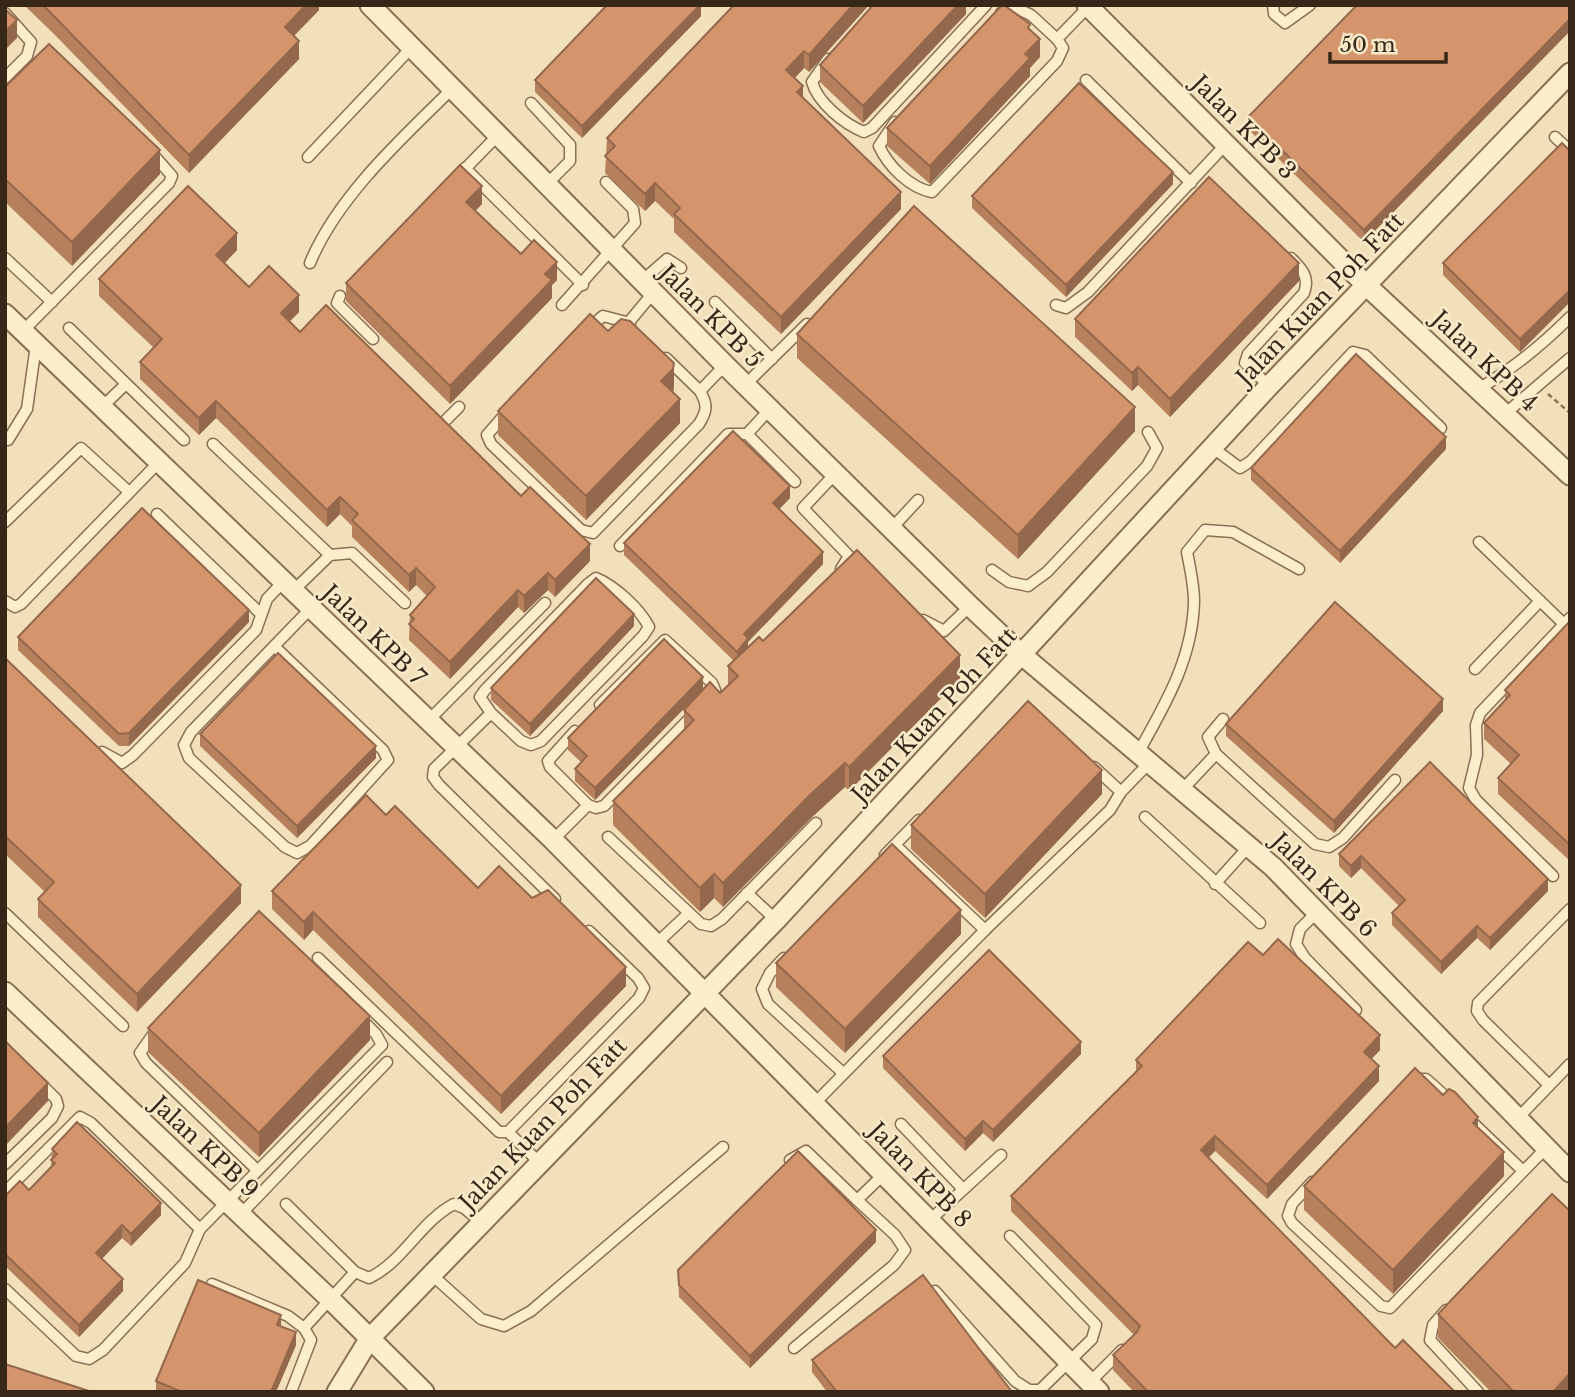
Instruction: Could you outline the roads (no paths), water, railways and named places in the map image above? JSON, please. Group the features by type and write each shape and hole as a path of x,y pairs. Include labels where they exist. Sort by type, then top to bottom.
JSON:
{"street":[{"name":"Jalan KPB 5","path":"370,5 724,365 1022,655"},
{"name":"Jalan KPB 3","path":"1088,6 1366,285"},
{"name":"Jalan Kuan Poh Fatt","path":"337,1392 370,1338 776,920 1269,386 1570,73"},
{"name":"Jalan KPB 4","path":"1366,285 1480,388 1570,475"},
{"name":"Jalan KPB 7","path":"5,314 553,840 706,993"},
{"name":"Jalan KPB 6","path":"1022,655 1249,845 1319,911 1516,1119 1570,1172"},
{"name":"Jalan KPB 9","path":"5,992 330,1298 424,1392"},
{"name":"Jalan KPB 8","path":"706,993 1095,1387"}],"lane":[{"path":"836,52 812,82 816,95 852,128 864,132 873,128 986,5"},
{"path":"1273,5 1274,14 1285,23 1310,5"},
{"path":"1057,39 1088,6"},
{"path":"903,114 885,133 879,146 883,156 902,175 921,190 932,192 1057,61 1063,48 1031,15 1016,8 1003,10 994,19"},
{"path":"5,13 31,42 27,56 5,78"},
{"path":"308,157 412,47"},
{"path":"1086,80 1191,183"},
{"path":"310,263 323,233 348,200 453,88"},
{"path":"531,103 570,145 570,161 547,184"},
{"path":"498,135 462,172 583,285"},
{"path":"1555,137 1570,151"},
{"path":"8,440 27,409 30,338 52,302 169,183 172,176 168,167 138,139"},
{"path":"1056,305 1066,308 1076,303 1227,144"},
{"path":"562,305 583,285 635,223 633,209 606,182"},
{"path":"1269,386 1245,363 1248,354 1304,293 1307,284 1304,271 1285,253"},
{"path":"5,258 52,302"},
{"path":"629,322 647,287 667,259 681,268"},
{"path":"340,296 337,303 373,339"},
{"path":"715,302 772,359"},
{"path":"580,336 603,316 629,322 638,330"},
{"path":"1480,388 1506,373 1545,342 1570,317"},
{"path":"745,385 811,320"},
{"path":"69,328 184,440"},
{"path":"513,406 488,435 491,444 581,530 593,533 699,424 707,412 706,401 699,391 656,348"},
{"path":"1213,448 1240,467 1251,461 1353,352 1365,355 1441,428"},
{"path":"1506,413 1570,358"},
{"path":"699,391 724,365"},
{"path":"102,407 126,384"},
{"path":"443,423 459,407"},
{"path":"747,434 770,409"},
{"path":"992,570 1009,582 1028,586 1047,572 1147,466 1157,448 1148,432"},
{"path":"620,546 728,434 747,434 795,482"},
{"path":"213,444 330,555"},
{"path":"5,522 81,448 128,491"},
{"path":"5,601 15,607 20,604 159,462"},
{"path":"836,474 803,508 849,556 836,573"},
{"path":"892,528 918,500"},
{"path":"157,514 261,614"},
{"path":"816,1103 985,930 1111,810 1144,758 1189,648 1194,599 1187,552 1205,530 1233,532 1299,569"},
{"path":"1479,542 1540,601 1567,621 1480,713 1476,724 1478,755 1469,788 1476,800 1553,876"},
{"path":"90,741 113,761 122,763 133,755 256,630 267,599 330,555 352,553 405,603"},
{"path":"596,578 606,582 644,617 649,627 643,636 541,741 531,745 521,741 491,713 480,697 485,690 596,578"},
{"path":"1475,669 1540,601"},
{"path":"428,721 545,603"},
{"path":"917,617 944,631 970,606"},
{"path":"275,647 383,750 388,760 310,846 297,853 285,847 190,758 184,745 191,732 311,608"},
{"path":"581,725 548,761 587,805 596,808 604,806 715,690 712,683 665,640 591,715"},
{"path":"491,713 434,769 433,777 565,909"},
{"path":"1223,719 1208,737 1216,754 1315,844 1329,847 1343,838 1395,780"},
{"path":"1183,789 1216,754"},
{"path":"1080,755 1121,792"},
{"path":"553,840 587,805"},
{"path":"876,864 932,807"},
{"path":"1145,817 1260,923"},
{"path":"608,837 701,924 711,926 816,824"},
{"path":"895,845 985,930"},
{"path":"1215,884 1249,845"},
{"path":"747,893 776,920"},
{"path":"1549,1085 1477,1011 1478,1003 1570,909"},
{"path":"1319,911 1300,929 1296,944 1305,958 1356,1010"},
{"path":"657,943 689,912"},
{"path":"5,913 123,1026"},
{"path":"508,1132 639,998 644,988 638,978 584,926"},
{"path":"794,948 770,973 762,989 768,1004 843,1073"},
{"path":"318,958 499,1132 508,1132 539,1162"},
{"path":"234,1208 257,1170 382,1045 376,1034 356,1015"},
{"path":"164,1021 145,1041 140,1054 146,1063 257,1170"},
{"path":"5,1289 76,1356 89,1359 103,1350 185,1263 200,1229 234,1208 387,1062"},
{"path":"1516,1119 1570,1064"},
{"path":"5,1164 52,1118 58,1106 56,1099 31,1073"},
{"path":"1405,1084 1414,1079 1426,1079 1523,1171"},
{"path":"5,1192 80,1117 91,1123 200,1229"},
{"path":"901,1124 962,1188"},
{"path":"432,1275 481,1319 504,1326 531,1311 723,1147"},
{"path":"1317,1177 1292,1204 1288,1216 1292,1223 1381,1306 1390,1308 1545,1149"},
{"path":"783,1167 796,1155 806,1151 895,1235 905,1250 894,1265 794,1348"},
{"path":"930,1220 962,1188 1001,1156"},
{"path":"857,1200 885,1173"},
{"path":"286,1204 355,1272 369,1278 383,1272 442,1211 454,1204 464,1208 481,1222"},
{"path":"934,1291 1015,1381 1029,1391 1040,1390 1092,1339 1096,1325 1010,1236"},
{"path":"304,1328 355,1272"},
{"path":"212,1284 288,1316 304,1328 311,1340 291,1392"},
{"path":"1451,1306 1433,1325 1430,1340 1478,1392"},
{"path":"1095,1387 1130,1342"}]}
